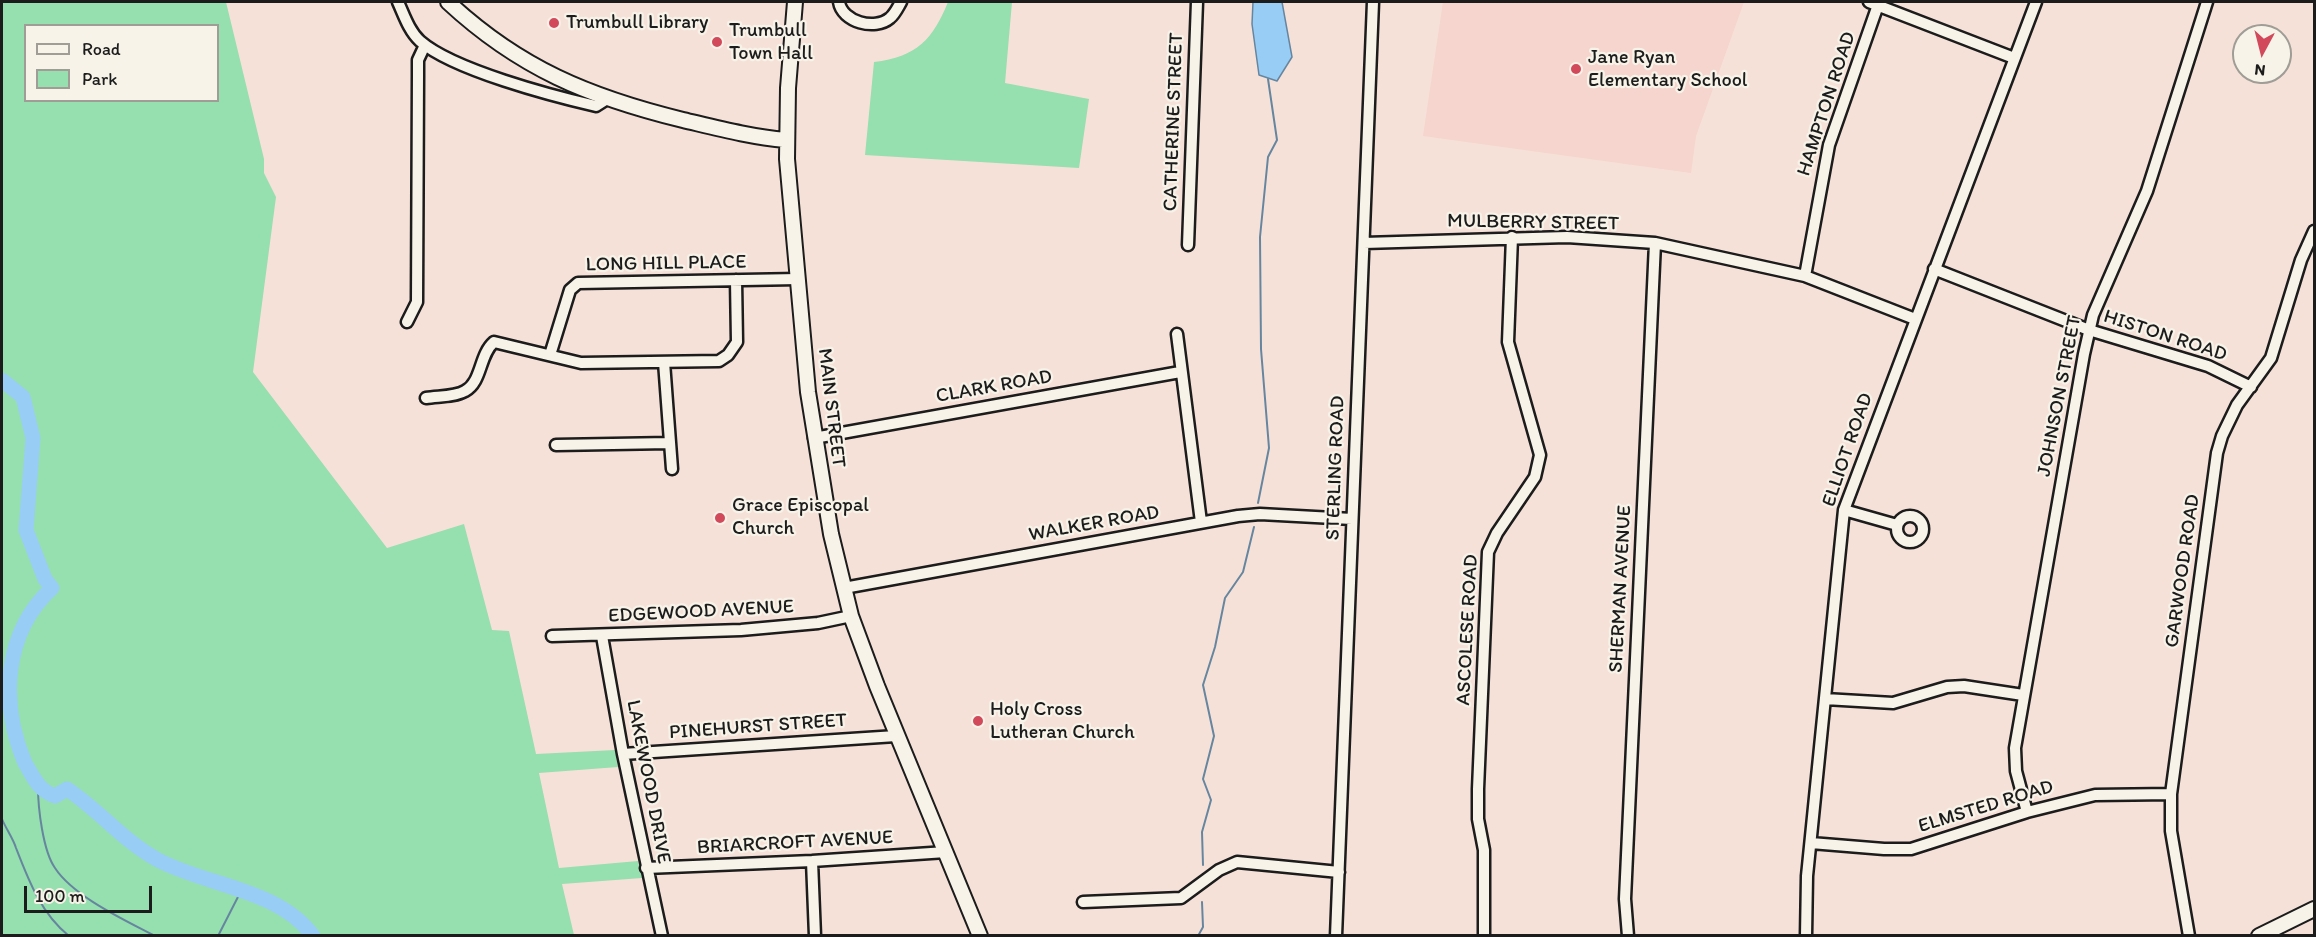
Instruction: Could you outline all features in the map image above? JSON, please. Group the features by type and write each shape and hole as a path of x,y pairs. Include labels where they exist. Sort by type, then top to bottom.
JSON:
{"main road":[{"path":"448,2 479,32 530,66 607,99 709,126 786,140"},
{"name":"MAIN STREET","path":"795,2 786,140 813,438 851,616 896,736 980,936"},
{"path":"2259,936 2314,909"}],"street":[{"path":"398,2 414,35 425,45 492,76 568,99 596,106 607,99"},
{"path":"839,2 840,7 852,19 869,25 891,18 901,2"},
{"name":"CATHERINE STREET","path":"1188,245 1197,2"},
{"name":"STERLING ROAD","path":"1336,936 1373,2"},
{"name":"ELLIOT ROAD","path":"1806,936 1805,904 1844,510 2036,2"},
{"name":"JOHNSON STREET","path":"2027,812 2016,771 2015,748 2089,330 2147,191 2207,2"},
{"path":"1874,3 2014,58"},
{"name":"HAMPTON ROAD","path":"1805,276 1829,145 1874,3"},
{"path":"407,322 417,302 418,60 425,45"},
{"name":"GARWOOD ROAD","path":"2189,936 2171,831 2171,794 2217,453 2228,423 2271,358 2278,342 2301,260 2314,231"},
{"name":"MULBERRY STREET","path":"1364,243 1512,237 1567,237 1654,243 1805,276"},
{"name":"ASCOLESE ROAD","path":"1485,936 1484,850 1478,819 1478,789 1488,552 1497,534 1535,477 1540,454 1508,342 1512,237"},
{"name":"SHERMAN AVENUE","path":"1628,936 1625,899 1654,243"},
{"name":"HISTON ROAD","path":"1934,269 2089,330 2208,366 2251,387"},
{"path":"1805,276 1915,319"},
{"name":"LONG HILL PLACE","path":"550,355 570,290 578,283 798,279"},
{"path":"426,398 467,390 473,385 485,350 494,342 581,363 719,361 728,355 737,342 736,280"},
{"path":"1178,334 1180,372 1201,522"},
{"path":"664,362 672,469"},
{"name":"CLARK ROAD","path":"813,438 1180,372"},
{"path":"556,445 669,444"},
{"path":"1844,510 1897,525"},
{"name":"WALKER ROAD","path":"844,588 1201,522 1260,514 1352,519"},
{"name":"EDGEWOOD AVENUE","path":"552,636 602,636 774,628 851,616"},
{"name":"LAKEWOOD DRIVE","path":"602,636 623,754 662,936"},
{"path":"1825,699 1893,703 1947,687 1964,686 2024,695"},
{"name":"PINEHURST STREET","path":"623,754 896,736"},
{"name":"ELMSTED ROAD","path":"1811,843 1911,849 2027,812 2095,795 2171,794"},
{"name":"BRIARCROFT AVENUE","path":"646,868 812,861 946,852"},
{"path":"812,861 815,936"},
{"path":"1083,902 1181,898 1219,870 1237,862 1339,872"}],"shaded area":[{"name":"Jane Ryan Elementary School","path":"1443,2 1744,2 1696,136 1691,173 1423,136"}],"green space":[{"path":"2,2 226,2 264,159 264,173 276,197 253,372 387,548 464,524 492,630 509,631 536,754 615,750 618,767 539,773 559,868 638,861 642,878 562,884 574,935 2,935"},
{"path":"948,2 1012,2 1005,83 1089,99 1079,168 865,155 874,62 902,56 921,44 936,26"}],"water":[{"path":"1253,2 1282,2 1292,57 1277,81 1259,75 1252,24"}],"waterway":[{"path":"1258,503 1269,448 1261,349 1260,237 1268,157 1277,140 1268,79"},
{"path":"2,380 23,397 33,438 26,530 45,579 52,588 36,606 24,626 15,648 11,670 12,717 25,763 44,790 55,796 67,789 134,844 158,860 177,869 262,898 299,920 313,936"},
{"path":"1203,865 1202,832 1211,800 1203,779 1214,736 1203,685 1215,647 1225,598 1243,572 1254,527"},
{"path":"38,787 44,840 55,868 74,889 87,898 155,936"},
{"path":"2,819 36,895 59,927 69,936"},
{"path":"218,936 241,891"},
{"path":"1198,936 1203,927 1202,902"}],"place":[{"name":"Trumbull Library","path":"554,23"},
{"name":"Trumbull Town Hall","path":"717,42"},
{"name":"Jane Ryan Elementary School","path":"1576,69"},
{"name":"Grace Episcopal Church","path":"720,518"},
{"name":"Holy Cross Lutheran Church","path":"978,721"}]}
